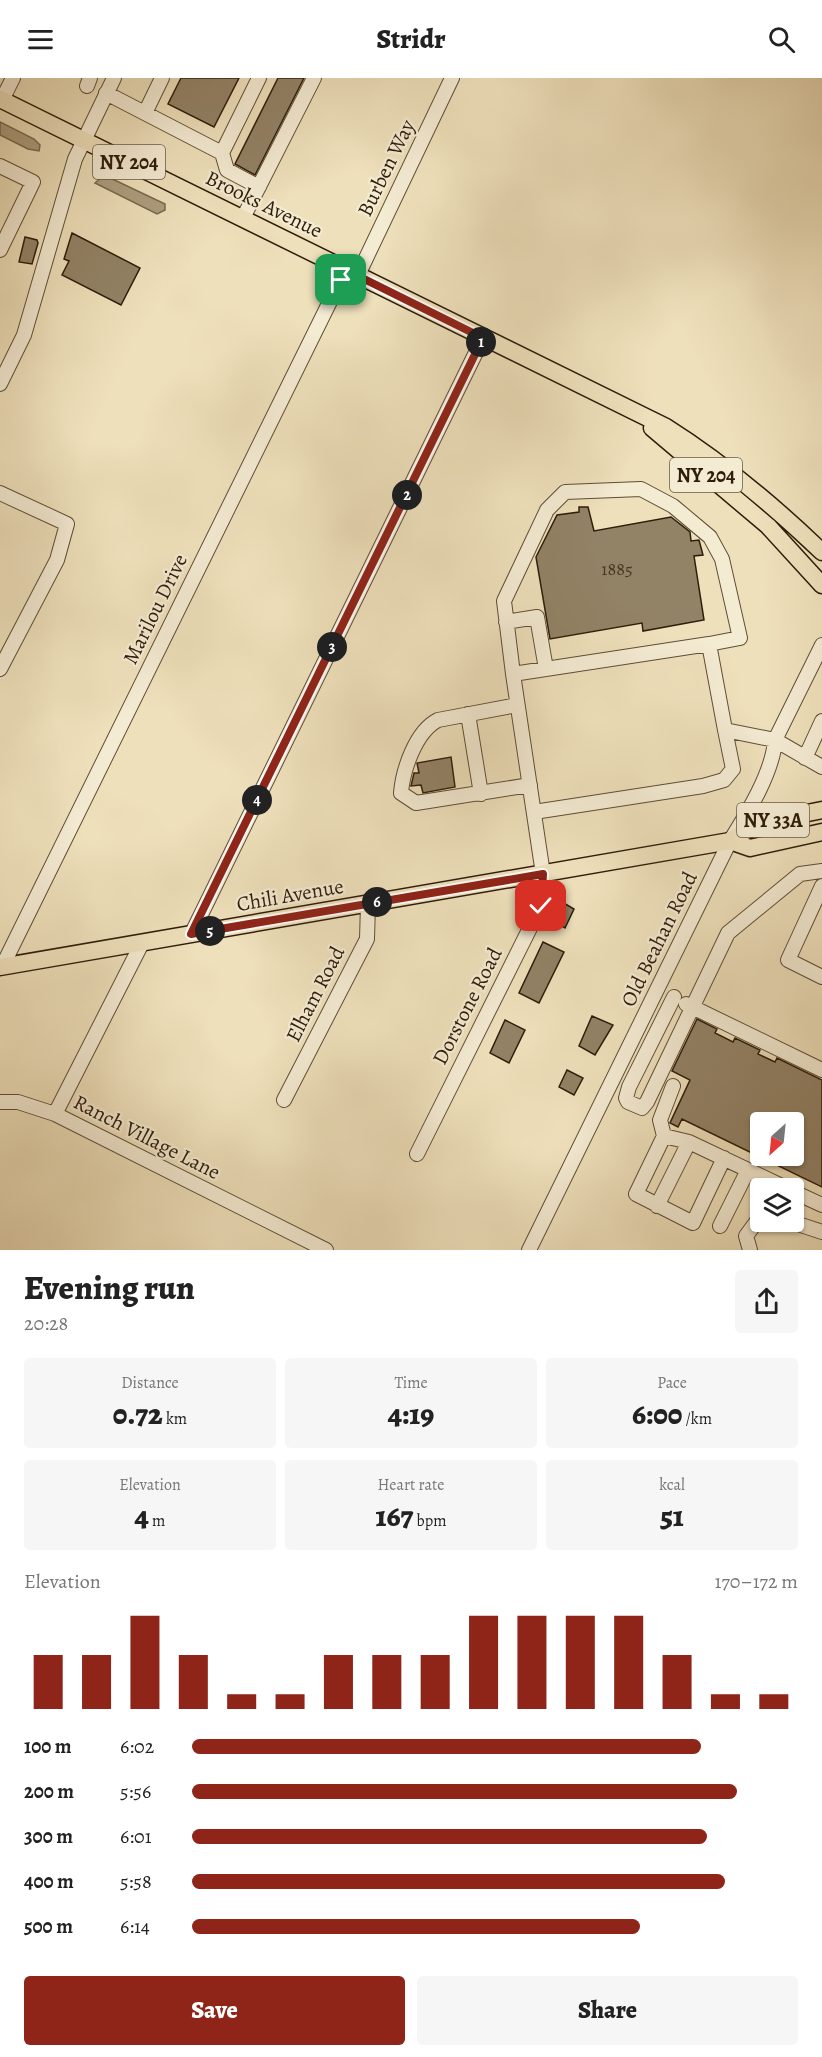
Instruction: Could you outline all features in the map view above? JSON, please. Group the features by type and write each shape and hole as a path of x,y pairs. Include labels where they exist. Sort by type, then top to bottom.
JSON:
{"main road":[{"name":"Brooks Avenue","path":"1,99 666,427 713,457 779,511 822,552"},
{"name":"Brooks Avenue","path":"636,414 768,526 822,585"},
{"name":"Chili Avenue","path":"1,967 729,841 758,823 822,810"},
{"name":"Chili Avenue","path":"729,841 750,848 822,832"}],"street":[{"path":"1,99 13,78"},
{"path":"0,384 24,335 69,174 114,78"},
{"path":"145,113 162,78"},
{"path":"259,78 222,153 227,170 259,187"},
{"path":"243,218 314,78"},
{"name":"Burben Way","path":"352,272 452,78"},
{"path":"106,93 222,153"},
{"path":"0,166 33,182 0,250"},
{"name":"Marilou Drive","path":"1,967 352,272"},
{"path":"191,934 483,338"},
{"name":"Dorstone Road","path":"417,1154 541,906 543,874 517,705 504,601 547,510 565,492 641,489 672,506 710,537 722,560 740,638 709,644"},
{"path":"0,494 67,524 57,560 0,669"},
{"path":"506,622 537,617 546,669"},
{"path":"513,674 709,644 733,769 724,780 681,790 534,812"},
{"name":"Old Beahan Road","path":"529,1250 729,841 744,818 774,754 775,740 818,665 822,645"},
{"path":"517,705 438,720 427,725 407,765 401,793 416,803 530,785"},
{"path":"468,714 481,794"},
{"path":"805,758 822,721"},
{"path":"725,730 775,740 822,767"},
{"path":"674,997 629,1087 628,1102 644,1107 728,933 800,874 822,871"},
{"path":"822,886 788,960 822,977"},
{"name":"Elham Road","path":"285,1100 367,939 368,904"},
{"name":"Ranch Village Lane","path":"142,943 55,1114 326,1250"},
{"path":"659,986 693,1008 822,1070"},
{"path":"673,1086 660,1119 664,1136 636,1194 693,1223 723,1158"},
{"path":"0,1102 18,1102 55,1114"},
{"path":"664,1136 688,1142 765,1178"},
{"path":"657,1206 688,1142"},
{"path":"720,1226 748,1170"},
{"path":"804,1197 822,1205"},
{"path":"804,1226 822,1232"},
{"path":"750,1232 746,1236 750,1250"}],"shaded area":[{"path":"0,122 34,139 40,145 39,151 28,149 0,135"},
{"path":"104,175 165,204 165,210 157,214 95,183"}],"building":[{"path":"181,78 239,78 214,127 168,104"},
{"path":"278,78 304,78 255,175 235,164"},
{"path":"72,233 140,268 121,305 62,275 69,261 64,259"},
{"path":"25,237 37,240 38,243 32,264 19,262"},
{"path":"579,507 588,507 594,531 671,517 690,532 691,541 699,540 703,555 694,556 704,620 643,631 642,623 550,639 536,557 557,515 579,512"},
{"path":"451,757 455,787 423,793 421,785 411,786 414,773 419,773 417,763"},
{"path":"562,902 574,909 565,928 552,920"},
{"path":"543,942 564,952 539,1003 519,993"},
{"path":"592,1016 613,1025 595,1055 579,1046"},
{"path":"697,1019 717,1029 715,1033 733,1042 735,1038 760,1050 758,1054 775,1062 777,1058 822,1080 822,1187 779,1166 804,1166 804,1112 750,1112 750,1152 682,1119 678,1127 670,1123 690,1080 672,1071"},
{"path":"505,1020 525,1030 509,1063 490,1053"},
{"path":"567,1070 583,1078 574,1095 559,1087"}],"route":[{"path":"341,280 346,270 483,338 191,934 543,874 541,906"}]}
